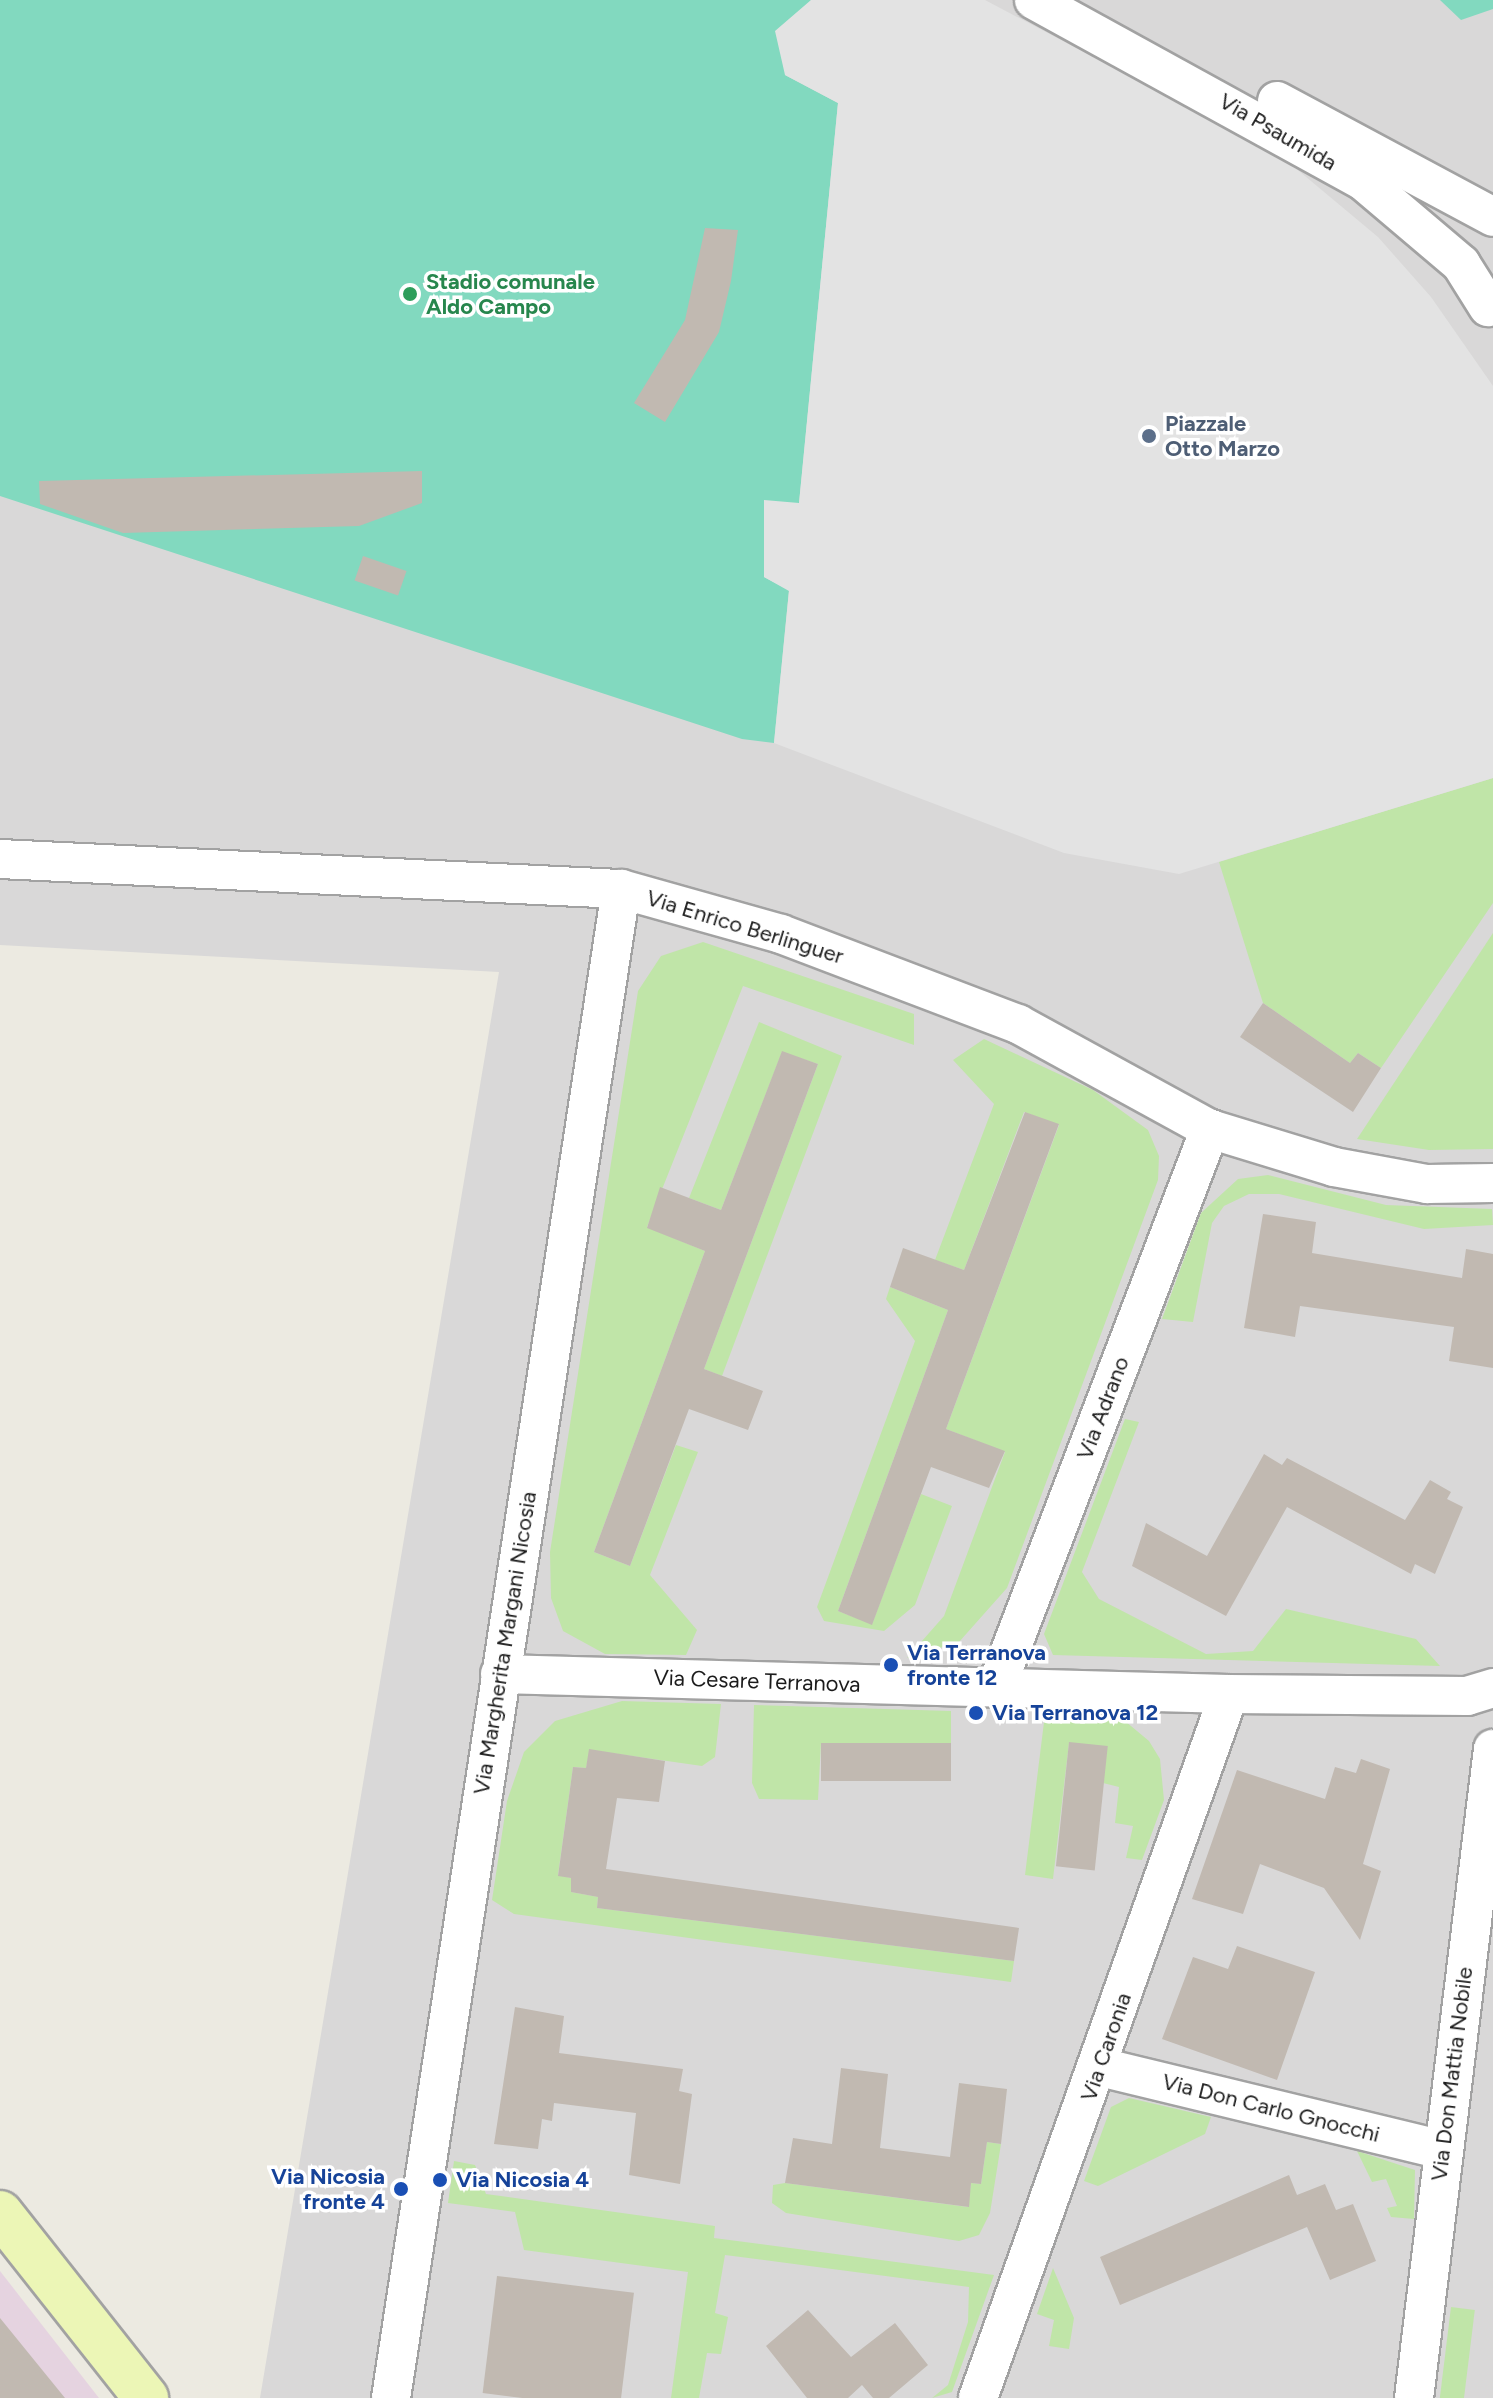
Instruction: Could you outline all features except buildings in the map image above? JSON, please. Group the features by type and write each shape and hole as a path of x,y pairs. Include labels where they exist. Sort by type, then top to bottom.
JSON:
{"street":[{"name":"Via Psaumida","path":"1034,0 1362,180 1461,264 1491,301"},
{"name":"Via Psaumida","path":"1084,0 1493,217"},
{"name":"Via Enrico Berlinguer","path":"0,859 621,889 781,934 1018,1024 1210,1129 1334,1167 1427,1184 1493,1183"},
{"name":"Via Margherita Margani Nicosia","path":"391,2398 621,889"},
{"name":"Via Adrano","path":"996,1688 1210,1129"},
{"name":"Via Cesare Terranova","path":"500,1674 1229,1694 1467,1696 1493,1688"},
{"name":"Via Caronia","path":"978,2398 1100,2067 1229,1694"},
{"name":"Via Don Mattia Nobile","path":"1414,2398 1493,1749"},
{"name":"Via Don Carlo Gnocchi","path":"1100,2067 1442,2150"},
{"path":"0,2213 146,2398"}],"shaded area":[{"path":"0,0 1493,0 1493,2398 260,2398 499,972 0,945"},
{"name":"Piazzale Otto Marzo","path":"811,0 985,0 1281,156 1378,237 1431,297 1493,386 1493,778 1179,874 1064,853 774,743 789,591 764,577 764,500 799,503 838,103 785,75 775,31"},
{"path":"0,2271 99,2398 0,2398"}],"green space":[{"name":"Stadio comunale Aldo Campo","path":"0,0 811,0 785,75 838,103 799,504 764,501 764,577 789,590 774,743 742,739 0,496"},
{"path":"1440,0 1493,0 1493,9 1461,20"},
{"path":"1493,778 1493,903 1381,1068 1358,1053 1350,1063 1263,1003 1219,862"},
{"path":"1493,933 1493,1149 1429,1150 1357,1139"},
{"path":"703,942 914,1014 914,1045 743,986 647,1227 705,1251 594,1552 630,1566 676,1445 698,1452 650,1575 697,1630 686,1655 605,1654 563,1631 551,1598 550,1552 638,991 661,956"},
{"path":"759,1022 842,1056 722,1376 704,1369 818,1064 782,1052 721,1210 689,1198"},
{"path":"984,1039 1093,1090 1148,1130 1159,1156 1158,1180 1007,1588 959,1642 907,1658 944,1616 1005,1452 946,1429 1059,1125 1024,1112 964,1270 935,1260 994,1104 953,1060"},
{"path":"1268,1175 1386,1205 1492,1209 1493,1225 1424,1229 1279,1194 1249,1194 1224,1206 1212,1223 1193,1322 1162,1319 1201,1213 1238,1179"},
{"path":"890,1287 948,1310 838,1611 872,1624 921,1494 952,1506 915,1605 884,1631 824,1621 817,1607 915,1341 886,1299"},
{"path":"1125,1419 1139,1422 1082,1572 1099,1599 1206,1654 1253,1651 1286,1609 1416,1639 1440,1666 1053,1655 1044,1634"},
{"path":"622,1701 721,1704 715,1757 702,1766 590,1750 586,1768 573,1767 558,1875 571,1878 571,1892 598,1897 597,1908 1014,1961 1011,1982 514,1914 492,1900 507,1801 524,1752 555,1721"},
{"path":"754,1705 951,1711 951,1744 821,1743 818,1800 759,1799 752,1783"},
{"path":"1045,1714 1119,1716 1149,1741 1160,1759 1164,1800 1142,1860 1126,1858 1133,1826 1115,1823 1119,1787 1103,1783 1069,1743 1053,1879 1025,1875"},
{"path":"1129,2098 1211,2117 1205,2134 1098,2186 1084,2181 1111,2107"},
{"path":"987,2142 1001,2144 990,2213 979,2235 959,2241 786,2213 772,2203 773,2185 785,2183 968,2207 971,2183 981,2184"},
{"path":"1357,2151 1415,2170 1414,2219 1391,2217 1387,2208 1397,2206 1386,2179 1372,2182"},
{"path":"454,2161 475,2165 486,2194 715,2226 714,2238 994,2275 952,2392 932,2398 948,2385 968,2322 969,2287 725,2255 715,2313 728,2317 721,2354 707,2353 699,2398 671,2398 688,2272 524,2250 515,2212 448,2203"},
{"path":"1053,2268 1074,2318 1069,2349 1049,2346 1054,2320 1037,2314"},
{"path":"1451,2307 1475,2310 1464,2398 1440,2398"}],"place":[{"name":"Stadio comunale Aldo Campo","path":"410,294"},
{"name":"Piazzale Otto Marzo","path":"1149,436"},
{"name":"Via Terranova fronte 12","path":"891,1665"},
{"name":"Via Terranova 12","path":"976,1713"},
{"name":"Via Nicosia 4","path":"440,2180"},
{"name":"Via Nicosia fronte 4","path":"401,2189"}]}
